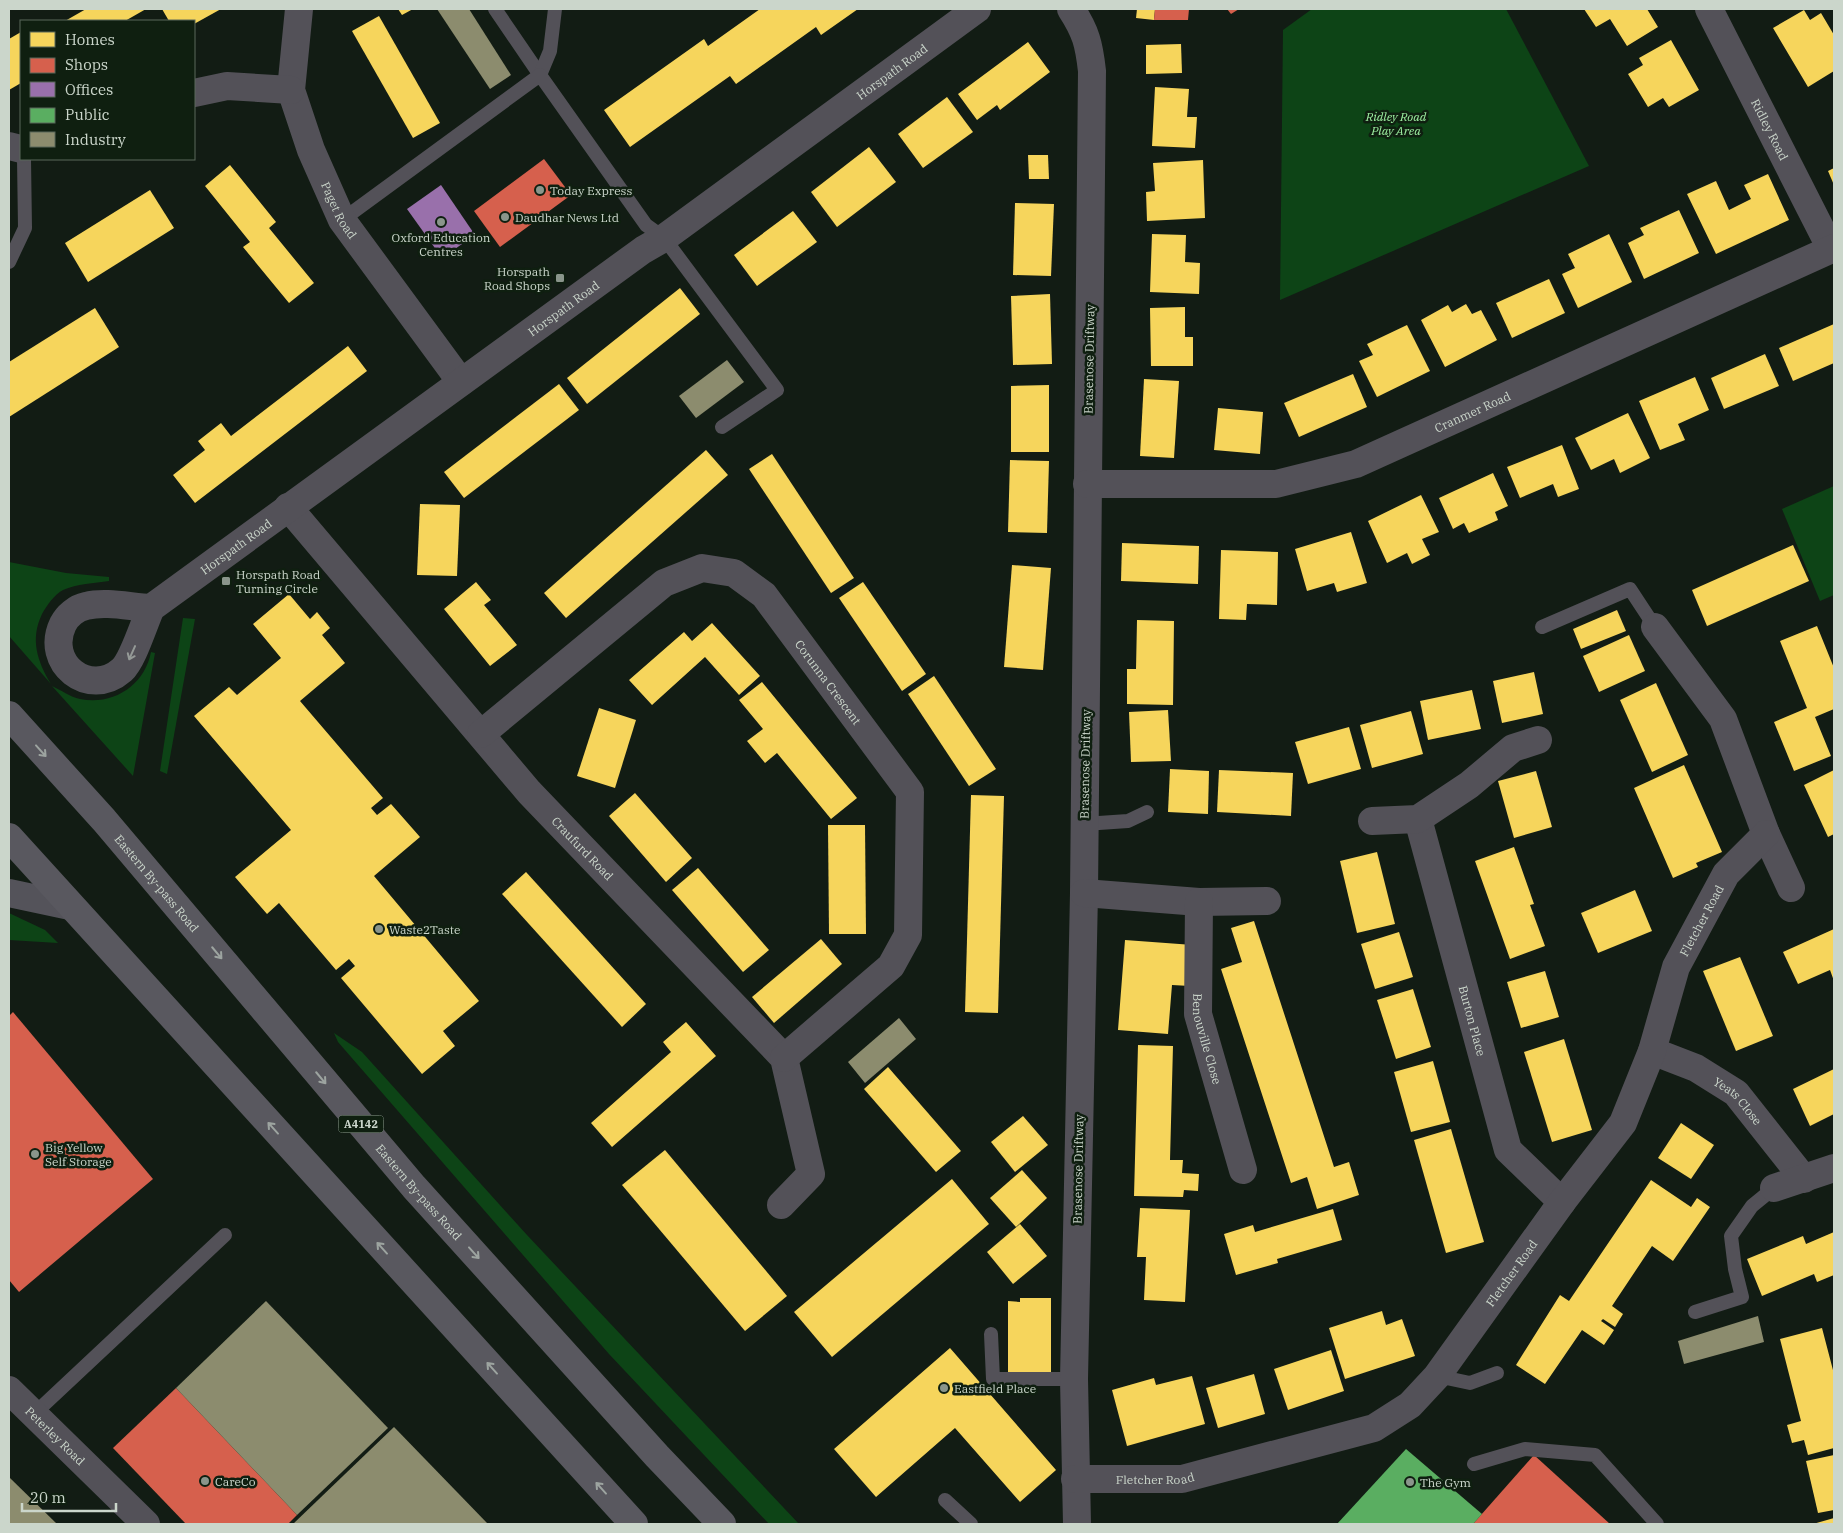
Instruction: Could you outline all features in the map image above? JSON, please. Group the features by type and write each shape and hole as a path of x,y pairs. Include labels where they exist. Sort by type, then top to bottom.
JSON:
{"highway":[{"name":"Eastern By-pass Road","path":"9,715 104,820 414,1187 657,1456 722,1524"},
{"path":"9,837 634,1524"}],"street":[{"name":"Paget Road","path":"299,9 291,90 311,150 342,220 461,382"},
{"name":"Brasenose Driftway","path":"1071,9 1082,25 1090,47 1092,71 1084,893 1074,1379 1077,1524"},
{"name":"Ridley Road","path":"1709,9 1832,248"},
{"name":"Horspath Road","path":"151,608 643,250 664,238 970,11"},
{"path":"195,93 228,86 291,90"},
{"name":"Cranmer Road","path":"1087,484 1276,484 1356,464 1832,248"},
{"name":"Craufurd Road","path":"288,507 529,792 784,1058"},
{"name":"Corunna Crescent","path":"481,734 664,583 702,568 734,573 764,595 910,792 908,935 891,966 784,1058"},
{"path":"1655,627 1723,719 1766,834 1791,888"},
{"path":"1372,821 1418,819 1469,785 1513,748 1538,740"},
{"name":"Burton Place","path":"1418,819 1508,1150 1562,1202"},
{"name":"Fletcher Road","path":"1075,1479 1182,1479 1374,1428 1410,1405 1437,1376 1562,1202 1623,1123 1652,1051 1676,967 1726,874 1766,834"},
{"path":"9,893 70,906"},
{"path":"1084,893 1199,902 1267,901"},
{"name":"Benouville Close","path":"1199,902 1198,1014 1243,1170"},
{"name":"Yeats Close","path":"1652,1051 1696,1068 1736,1094 1804,1179"},
{"path":"781,1205 811,1174 784,1058"},
{"path":"1774,1188 1834,1168"},
{"name":"Peterley Road","path":"9,1390 146,1524"}],"lane":[{"path":"494,9 646,225 664,238 777,390 722,428"},
{"path":"342,220 540,75 550,51 555,9"},
{"path":"9,262 26,228 24,160"},
{"path":"1542,627 1630,589 1655,627"},
{"path":"1084,824 1128,822 1147,812"},
{"path":"1695,1312 1742,1297 1735,1269 1731,1236 1752,1206 1774,1188"},
{"path":"34,1414 225,1235"},
{"path":"991,1334 993,1379 1074,1379"},
{"path":"1437,1376 1470,1383 1497,1373"},
{"path":"1474,1464 1525,1449 1595,1455 1657,1524"},
{"path":"945,1500 971,1524"}],"green space":[{"name":"Ridley Road Play Area","path":"1312,9 1506,9 1589,166 1280,300 1283,30"},
{"path":"1834,486 1834,595 1820,601 1782,509"},
{"path":"9,562 66,573 109,577 109,581 80,585 63,590 51,600 42,614 36,632 37,650 42,667 51,684 9,636"},
{"path":"183,618 195,619 167,774 160,771"},
{"path":"151,652 155,653 133,776 52,686 80,699 104,699 115,696 135,683 148,664"},
{"path":"9,913 45,930 58,943 9,940"},
{"path":"334,1033 362,1052 527,1235 799,1524 769,1524 609,1354 338,1042"}],"building: Homes":[{"path":"86,9 146,9 127,20 67,20"},
{"path":"162,9 221,9 195,23 195,20 168,20"},
{"path":"398,9 413,9 402,15"},
{"path":"760,9 858,9 821,35 816,27 736,84 730,76 630,147 604,110 704,39 708,46"},
{"path":"1137,9 1155,9 1154,20 1136,18"},
{"path":"1584,9 1647,9 1658,27 1627,46 1610,19 1596,27"},
{"path":"1804,10 1810,20 1821,13 1834,35 1834,71 1808,87 1773,28"},
{"path":"379,16 440,123 413,138 352,31"},
{"path":"20,33 20,84 9,90 9,39"},
{"path":"1671,40 1699,90 1669,107 1663,98 1648,107 1628,74 1643,65 1639,58"},
{"path":"1028,42 1050,72 1000,110 997,105 977,120 958,94"},
{"path":"1181,44 1182,73 1146,74 1146,45"},
{"path":"1155,87 1189,89 1187,117 1197,117 1195,148 1152,146"},
{"path":"947,97 973,132 923,168 898,134"},
{"path":"869,147 896,182 837,227 811,192"},
{"path":"1028,155 1048,155 1049,179 1029,179"},
{"path":"1203,160 1205,218 1147,221 1146,192 1155,191 1153,163"},
{"path":"230,165 276,222 269,228 314,283 289,303 243,247 250,242 205,186"},
{"path":"1834,168 1834,185 1828,171"},
{"path":"1768,174 1789,220 1716,254 1687,194 1716,181 1729,210 1751,199 1744,185"},
{"path":"150,190 174,228 88,282 65,243"},
{"path":"1015,203 1054,204 1051,276 1013,275"},
{"path":"1679,210 1699,253 1644,279 1628,243 1644,235 1640,228"},
{"path":"793,211 817,242 757,286 734,255"},
{"path":"1152,234 1186,235 1185,262 1200,263 1199,294 1150,292"},
{"path":"1609,234 1632,282 1578,308 1562,274 1575,268 1568,254"},
{"path":"1549,279 1565,313 1512,338 1496,303"},
{"path":"680,288 700,314 587,404 567,378"},
{"path":"1050,294 1052,364 1013,365 1011,296"},
{"path":"1466,304 1472,314 1481,310 1497,340 1445,367 1421,320 1448,305 1452,312"},
{"path":"1185,307 1185,337 1193,337 1193,366 1151,366 1150,308"},
{"path":"95,308 119,347 9,417 9,362"},
{"path":"1834,324 1834,363 1793,381 1779,348"},
{"path":"1407,325 1430,371 1377,397 1359,361 1373,355 1367,344"},
{"path":"348,346 367,371 195,503 173,475 205,450 198,441 221,423 231,436"},
{"path":"1765,354 1779,386 1724,409 1711,378"},
{"path":"1353,374 1367,407 1299,437 1284,403"},
{"path":"1695,377 1709,410 1678,424 1685,440 1660,450 1639,401"},
{"path":"1144,379 1179,381 1174,458 1140,456"},
{"path":"559,384 579,410 464,498 444,472"},
{"path":"1049,385 1049,452 1011,452 1011,386"},
{"path":"1218,408 1263,412 1260,454 1214,450"},
{"path":"1628,413 1650,458 1620,473 1614,459 1591,470 1575,438"},
{"path":"1562,445 1579,489 1558,497 1553,484 1520,498 1507,467"},
{"path":"706,450 728,475 566,618 544,593"},
{"path":"772,454 854,578 831,593 749,469"},
{"path":"1010,460 1049,461 1047,533 1008,532"},
{"path":"1493,473 1508,506 1495,512 1498,520 1469,533 1464,523 1453,529 1439,498"},
{"path":"1421,495 1439,532 1422,539 1430,555 1412,564 1407,553 1387,563 1368,521"},
{"path":"420,504 460,505 457,576 417,575"},
{"path":"1351,532 1367,583 1337,592 1334,583 1307,591 1295,549"},
{"path":"1122,543 1199,546 1198,584 1121,581"},
{"path":"1793,545 1809,581 1707,626 1692,590"},
{"path":"1221,550 1278,552 1277,605 1247,604 1246,620 1219,619"},
{"path":"1012,565 1051,568 1043,670 1004,667"},
{"path":"476,582 491,600 484,605 517,645 490,666 444,609"},
{"path":"863,582 926,674 902,691 839,598"},
{"path":"289,594 310,619 317,612 330,628 322,635 345,663 300,701 383,798 371,808 377,815 391,804 420,837 374,876 479,1001 443,1031 455,1046 422,1074 341,978 355,966 349,959 336,970 279,903 267,914 235,877 291,830 194,716 229,687 237,695 281,658 253,624"},
{"path":"1617,610 1626,631 1581,649 1573,629"},
{"path":"1137,620 1174,621 1173,705 1127,704 1127,669 1136,669"},
{"path":"712,623 760,676 739,695 705,657 652,705 629,680 684,632 692,641"},
{"path":"1817,626 1834,668 1834,709 1815,717 1831,756 1794,771 1774,722 1807,708 1780,641"},
{"path":"1629,635 1645,671 1599,692 1583,656"},
{"path":"1534,672 1543,714 1502,723 1493,681"},
{"path":"934,676 996,769 969,786 908,694"},
{"path":"762,682 857,798 831,819 777,753 765,763 747,741 763,729 739,700"},
{"path":"1656,683 1688,755 1652,772 1620,700"},
{"path":"1472,690 1481,729 1428,740 1420,701"},
{"path":"599,708 636,720 615,788 577,776"},
{"path":"1168,710 1171,761 1131,762 1129,712"},
{"path":"1411,711 1423,754 1372,768 1360,725"},
{"path":"1349,727 1361,769 1308,784 1295,742"},
{"path":"1684,765 1722,852 1696,863 1698,867 1673,878 1634,788"},
{"path":"1170,769 1209,771 1208,814 1168,812"},
{"path":"1219,770 1293,773 1291,816 1217,812"},
{"path":"1834,770 1834,834 1828,837 1804,785"},
{"path":"1536,771 1552,827 1514,838 1498,781"},
{"path":"635,793 692,858 666,882 609,816"},
{"path":"971,795 1004,796 998,1013 965,1012"},
{"path":"828,825 865,825 866,934 829,934"},
{"path":"1514,847 1534,904 1530,905 1545,946 1510,959 1475,861"},
{"path":"1377,852 1395,924 1357,933 1340,861"},
{"path":"698,868 769,950 743,972 672,890"},
{"path":"526,872 646,1004 622,1027 502,894"},
{"path":"1635,890 1652,931 1598,953 1581,913"},
{"path":"1254,921 1334,1167 1349,1162 1359,1195 1317,1209 1307,1177 1291,1183 1221,969 1242,962 1231,928"},
{"path":"1834,929 1834,981 1830,970 1798,984 1783,952"},
{"path":"1399,932 1413,977 1375,989 1361,944"},
{"path":"821,939 842,964 774,1023 752,997"},
{"path":"1125,940 1193,945 1190,986 1172,985 1168,1034 1118,1030"},
{"path":"1740,957 1773,1036 1736,1051 1703,971"},
{"path":"1545,971 1559,1017 1521,1028 1507,982"},
{"path":"1413,989 1431,1047 1396,1059 1377,1000"},
{"path":"686,1022 716,1056 612,1147 591,1123 671,1052 663,1042"},
{"path":"1564,1039 1592,1130 1552,1142 1524,1052"},
{"path":"1138,1045 1173,1046 1170,1160 1183,1160 1182,1173 1199,1174 1198,1191 1184,1190 1183,1197 1134,1196"},
{"path":"1433,1061 1450,1122 1411,1132 1394,1072"},
{"path":"888,1067 961,1151 936,1172 864,1089"},
{"path":"1834,1069 1834,1114 1810,1126 1793,1089"},
{"path":"1023,1116 1048,1145 1015,1172 991,1142"},
{"path":"1681,1123 1714,1145 1691,1179 1658,1158"},
{"path":"1451,1129 1484,1242 1446,1253 1414,1140"},
{"path":"665,1150 787,1296 745,1331 622,1185"},
{"path":"1022,1170 1047,1198 1016,1227 990,1198"},
{"path":"952,1179 989,1224 832,1357 794,1312"},
{"path":"1651,1180 1691,1207 1697,1198 1710,1207 1673,1261 1652,1246 1612,1306 1623,1314 1615,1327 1603,1319 1601,1321 1614,1330 1604,1345 1582,1330 1545,1384 1516,1365 1560,1295 1569,1301"},
{"path":"1140,1208 1190,1210 1185,1302 1144,1300 1146,1257 1137,1257"},
{"path":"1333,1209 1342,1240 1277,1259 1278,1263 1236,1275 1224,1234 1253,1225 1255,1232"},
{"path":"1020,1224 1047,1256 1013,1284 987,1252"},
{"path":"1834,1232 1834,1275 1817,1282 1814,1274 1762,1296 1747,1259 1803,1236 1806,1244"},
{"path":"1020,1298 1051,1298 1051,1378 1008,1378 1008,1301 1020,1302"},
{"path":"1382,1311 1386,1325 1402,1319 1415,1356 1345,1379 1329,1328"},
{"path":"1822,1328 1834,1374 1834,1448 1808,1455 1804,1440 1792,1443 1787,1425 1801,1421 1780,1339"},
{"name":"Eastfield Place","path":"950,1348 1056,1470 1020,1502 955,1428 876,1497 834,1449"},
{"path":"1331,1350 1344,1391 1288,1410 1274,1369"},
{"path":"1254,1374 1265,1414 1218,1428 1206,1388"},
{"path":"1192,1376 1205,1424 1127,1446 1112,1390 1154,1378 1156,1385"},
{"path":"1834,1455 1834,1510 1818,1513 1806,1461"},
{"path":"1834,1518 1834,1524 1813,1524"}],"building: Shops":[{"path":"1155,9 1189,9 1188,20 1154,20"},
{"path":"1227,9 1239,9 1231,14"},
{"path":"544,159 571,195 500,247 474,211"},
{"path":"13,1012 153,1179 19,1292 9,1280 9,1016"},
{"name":"CareCo","path":"176,1388 297,1515 288,1524 186,1524 113,1448"},
{"path":"1534,1455 1610,1524 1473,1524"}],"building: Offices":[{"name":"Oxford Education Centres","path":"441,185 475,235 442,258 407,209"}],"building: Public":[{"name":"The Gym","path":"1406,1449 1482,1514 1473,1524 1337,1524"}],"building: Industry":[{"path":"437,9 469,9 511,75 490,89"},
{"path":"727,360 744,382 696,418 679,396"},
{"path":"899,1018 916,1039 865,1083 848,1062"},
{"path":"266,1301 388,1428 297,1515 176,1388"},
{"path":"1758,1316 1764,1342 1684,1364 1678,1341"},
{"path":"394,1427 488,1524 293,1524"},
{"path":"10,1478 57,1524 9,1524"}],"place":[{"name":"Today Express","path":"540,190"},
{"name":"Daudhar News Ltd","path":"505,217"},
{"name":"Oxford Education Centres","path":"441,222"},
{"name":"Horspath Road Shops","path":"560,278"},
{"name":"Horspath Road Turning Circle","path":"226,581"},
{"name":"Waste2Taste","path":"379,929"},
{"name":"Big Yellow Self Storage","path":"35,1154"},
{"name":"Eastfield Place","path":"944,1388"},
{"name":"CareCo","path":"205,1481"},
{"name":"The Gym","path":"1410,1482"}]}
